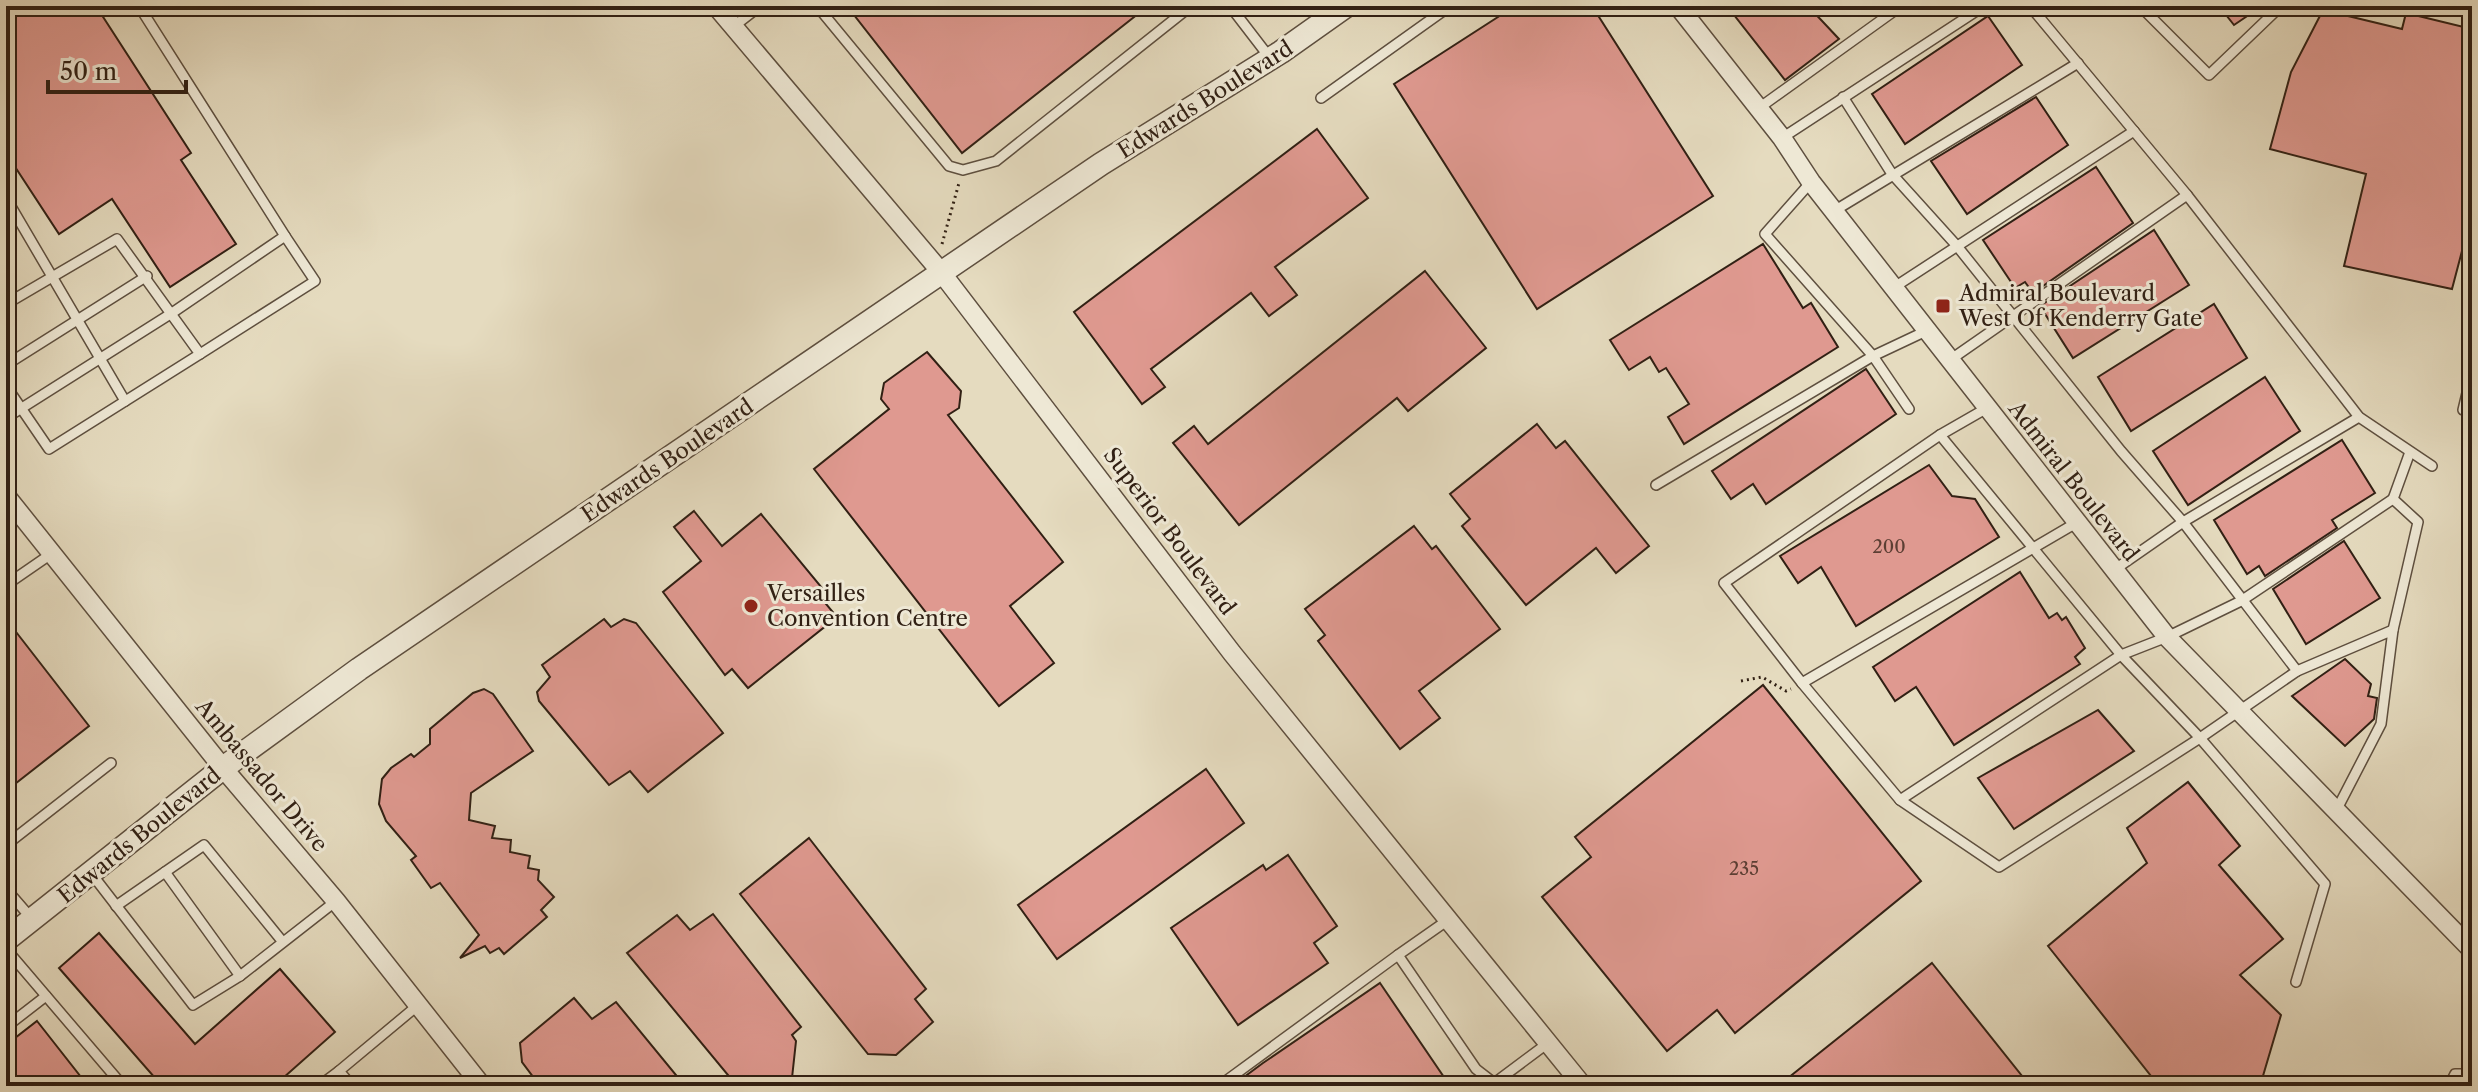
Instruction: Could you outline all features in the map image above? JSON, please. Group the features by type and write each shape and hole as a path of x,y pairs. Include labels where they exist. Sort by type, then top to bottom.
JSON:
{"street":[{"name":"Superior Boulevard","path":"716,6 941,272 1232,653 1583,1086"},
{"name":"Edwards Boulevard","path":"6,940 223,768 359,669 1101,164 1270,58 1346,6"},
{"name":"Admiral Boulevard","path":"1678,6 1782,138 1811,182 1926,331 2167,637 2472,950"},
{"name":"Ambassador Drive","path":"6,496 223,768 336,901 482,1086"}],"lane":[{"path":"6,386 49,449 315,281 139,6"},
{"path":"733,27 760,6"},
{"path":"817,6 949,166 963,170 996,161 1191,6"},
{"path":"1230,6 1270,58"},
{"path":"1321,98 1450,6"},
{"path":"1759,108 1901,6"},
{"path":"1782,138 1984,6"},
{"path":"2030,6 2187,195 2359,417 2432,466"},
{"path":"2140,6 2209,75 2281,6"},
{"path":"1834,211 2078,63"},
{"path":"1843,97 1892,174 1957,246 2183,522 2297,671"},
{"path":"1893,288 2134,131"},
{"path":"1811,182 1765,234 1873,356 1909,409"},
{"path":"1950,361 2187,195"},
{"path":"6,198 125,401"},
{"path":"6,418 172,313 285,236"},
{"path":"7,301 52,280 117,239 147,276 200,354"},
{"path":"6,365 147,276"},
{"path":"1656,485 1873,356 1926,331"},
{"path":"2463,410 2472,372"},
{"path":"1987,408 1940,435 1724,583 1802,683 1900,800 1999,867 2200,738 2297,671 2393,630"},
{"path":"2113,570 2183,522 2359,417"},
{"path":"1940,435 2121,655 2200,738 2325,884 2296,982"},
{"path":"1900,800 2121,655 2167,637 2241,601 2393,499 2410,452"},
{"path":"2336,812 2381,724 2393,630 2418,522 2393,499"},
{"path":"1802,683 2076,523"},
{"path":"6,585 51,554"},
{"path":"6,845 111,763"},
{"path":"116,906 204,845 282,941"},
{"path":"165,872 240,976"},
{"path":"91,873 193,1005 240,976 336,901"},
{"path":"6,889 32,919"},
{"path":"1219,1086 1448,920"},
{"path":"6,949 123,1086"},
{"path":"1398,955 1476,1069 1494,1085 1549,1043"},
{"path":"6,1027 46,996"},
{"path":"319,1086 417,1006"},
{"path":"339,1071 352,1086"},
{"path":"2449,1086 2455,1074 2472,1074"}],"path":[{"path":"941,272 942,235 963,170"},
{"path":"1741,681 1762,677 1786,691 1802,683"}],"building":[{"path":"6,6 96,6 191,153 181,160 236,244 170,287 112,199 59,234 6,153"},
{"path":"847,6 1148,6 962,153"},
{"path":"1495,6 1592,6 1713,196 1537,309 1394,84 1501,15"},
{"path":"1727,6 1808,6 1839,39 1785,80"},
{"path":"2219,6 2262,6 2234,25"},
{"path":"2323,10 2402,29 2406,13 2472,29 2472,213 2452,289 2344,266 2366,174 2270,149 2291,72"},
{"path":"1988,16 2022,65 1905,144 1872,94"},
{"path":"2036,97 2068,145 1967,214 1931,161"},
{"path":"1317,129 1368,198 1275,267 1297,295 1269,316 1251,293 1151,369 1165,387 1142,404 1074,312"},
{"path":"2096,167 2133,223 2033,293 2025,282 2015,288 1983,240"},
{"path":"2154,230 2189,285 2073,358 2040,306"},
{"path":"1763,244 1803,308 1811,303 1838,347 1684,444 1668,417 1689,404 1666,368 1659,372 1650,357 1629,370 1610,340"},
{"path":"1425,271 1486,348 1408,411 1397,398 1239,525 1173,443 1194,426 1208,444"},
{"path":"2214,304 2247,358 2131,431 2098,377"},
{"path":"927,352 961,391 959,408 948,415 1063,562 1010,606 1054,663 999,706 814,469 889,409 881,399 884,383"},
{"path":"1866,369 1896,414 1766,504 1753,484 1731,499 1712,471"},
{"path":"2265,377 2300,431 2188,505 2153,451"},
{"path":"1537,424 1556,448 1565,441 1649,546 1616,573 1596,548 1526,605 1462,526 1470,519 1450,494"},
{"path":"2342,440 2375,493 2332,520 2337,528 2265,576 2259,566 2247,574 2214,520"},
{"path":"1929,465 1952,496 1975,499 1999,537 1856,626 1821,567 1798,583 1780,556"},
{"name":"Versailles Convention Centre","path":"694,511 722,546 761,514 827,594 821,598 837,617 748,688 732,669 725,675 663,592 701,561 674,527"},
{"path":"1414,526 1432,549 1436,546 1500,629 1419,691 1440,718 1400,749 1318,641 1325,635 1305,609"},
{"path":"2344,541 2380,598 2306,644 2273,589"},
{"path":"2020,572 2049,618 2057,613 2062,620 2066,617 2085,648 2075,657 2080,664 1954,745 1916,687 1895,701 1873,667"},
{"path":"6,619 89,726 6,791"},
{"path":"604,619 611,627 624,619 636,623 723,733 648,792 630,771 609,785 539,701 537,692 550,677 542,665"},
{"path":"2345,659 2371,684 2368,696 2377,698 2374,719 2345,746 2292,696"},
{"path":"1763,685 1921,881 1735,1033 1717,1010 1667,1051 1542,897 1591,857 1575,837"},
{"path":"484,689 493,694 533,751 471,793 469,820 495,826 492,838 511,840 510,852 530,856 528,868 539,870 538,880 554,897 541,910 547,917 504,954 499,948 490,953 485,946 460,958 479,935 440,883 431,888 411,860 416,856 386,821 379,804 382,779 391,768 411,754 414,757 430,744 430,729 473,693"},
{"path":"2098,710 2134,751 2014,829 1978,778"},
{"path":"1206,769 1244,823 1057,959 1018,905"},
{"path":"2188,782 2240,846 2219,865 2283,939 2240,975 2281,1015 2260,1086 2159,1086 2048,946 2147,863 2127,828"},
{"path":"809,838 926,989 915,999 933,1022 896,1055 868,1054 740,894"},
{"path":"1288,855 1337,926 1314,943 1328,963 1238,1025 1171,928 1263,865 1266,870"},
{"path":"713,914 801,1027 792,1035 796,1041 792,1078 781,1086 737,1086 627,953 677,915 690,930"},
{"path":"99,933 195,1044 280,969 335,1032 274,1086 162,1086 59,968"},
{"path":"1932,963 2030,1086 1778,1086"},
{"path":"1380,983 1450,1086 1232,1086 1263,1063"},
{"path":"574,998 592,1019 616,1002 685,1086 540,1086 522,1062 520,1043"},
{"path":"37,1021 88,1086 6,1086 6,1045"}],"place":[{"name":"Admiral Boulevard West Of Kenderry Gate","path":"1943,306"},
{"name":"Versailles Convention Centre","path":"751,606"}]}
